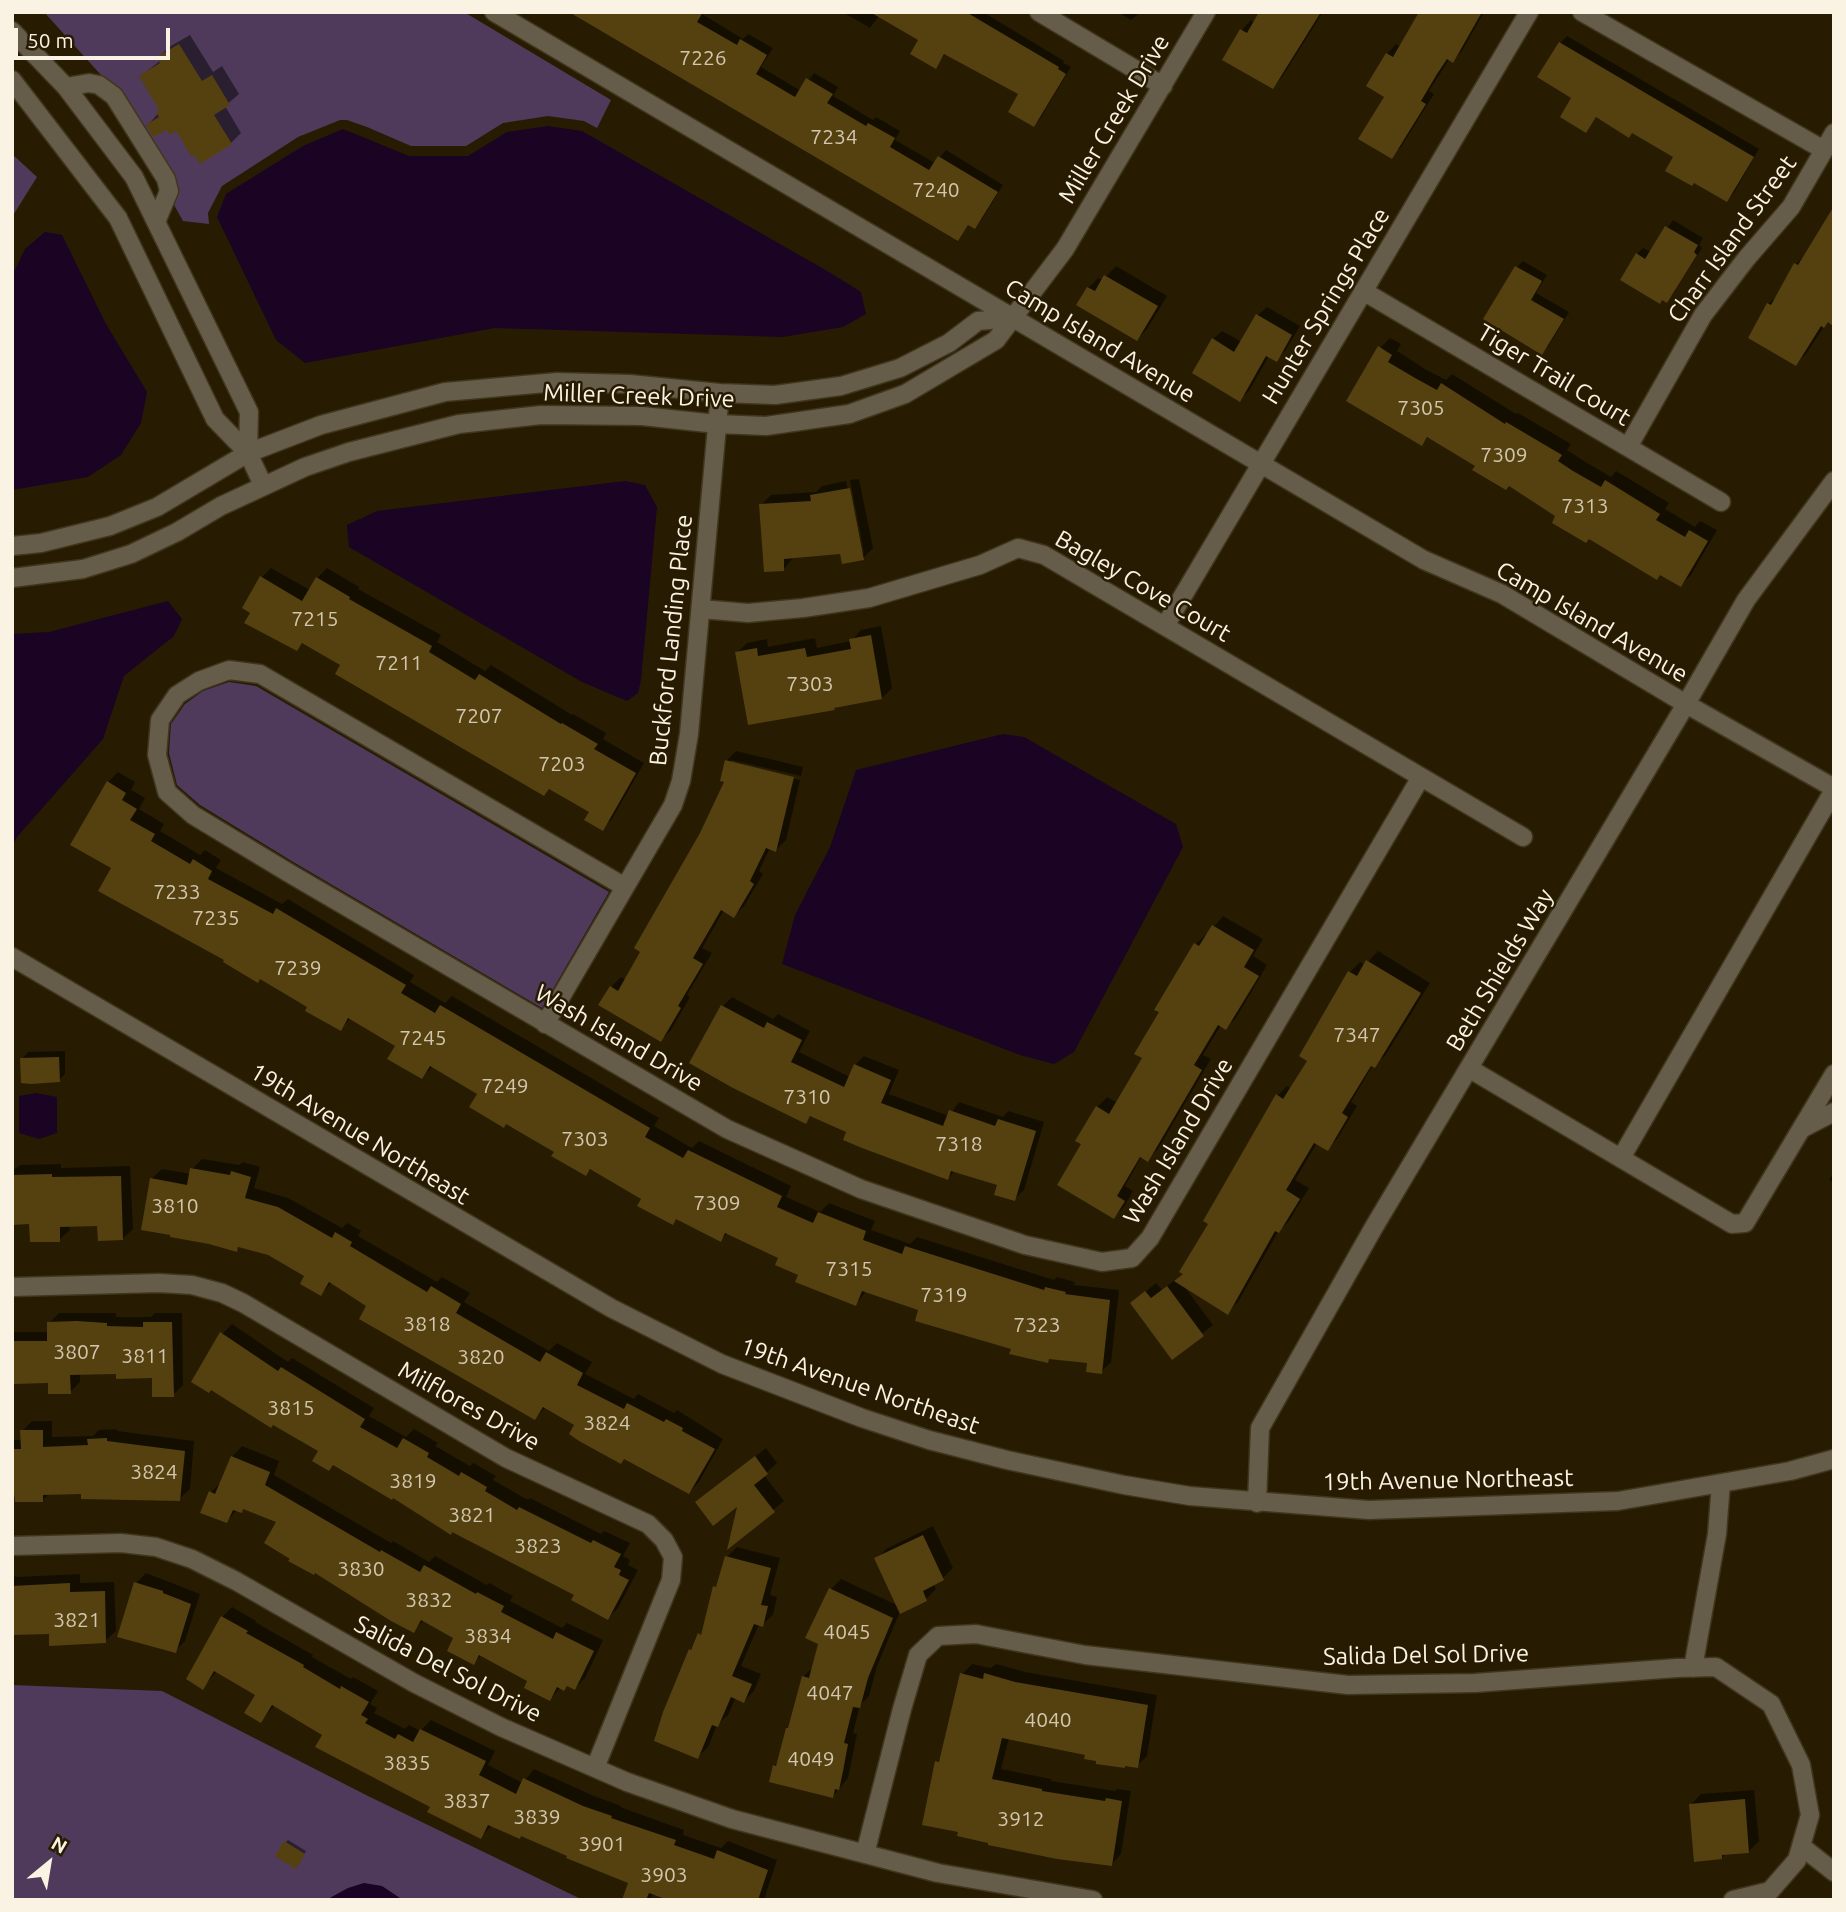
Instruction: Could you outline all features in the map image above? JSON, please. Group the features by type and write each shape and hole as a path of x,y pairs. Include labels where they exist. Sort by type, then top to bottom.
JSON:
{"street":[{"name":"Camp Island Avenue","path":"494,12 1424,560 1502,594 1834,789"},
{"path":"1039,12 1163,86"},
{"name":"Miller Creek Drive","path":"12,578 83,569 131,554 263,485 305,467 349,452 459,424 541,415 642,416 766,426 849,414 905,394 996,340 1065,249 1206,12"},
{"name":"Hunter Springs Place","path":"1165,626 1529,12"},
{"path":"1582,12 1824,150"},
{"path":"12,31 66,87 134,177 248,412 248,453"},
{"path":"12,80 118,218 215,419 248,453 263,485"},
{"path":"66,87 89,83 99,85 114,96 166,179 169,191 156,222"},
{"name":"Charr Island Street","path":"1628,447 1703,315 1791,207 1834,133"},
{"name":"Tiger Trail Court","path":"1363,291 1721,502"},
{"name":"Miller Creek Drive","path":"12,546 41,543 110,526 157,507 248,453 321,425 445,392 557,382 629,384 719,393 775,395 841,386 900,368 949,343 978,321 1012,318"},
{"name":"Buckford Landing Place","path":"545,1024 673,805 681,781 689,734 719,393"},
{"name":"Beth Shields Way","path":"1257,1503 1260,1428 1374,1227 1746,600 1834,481"},
{"name":"Bagley Cove Court","path":"701,609 748,613 869,598 981,565 1018,548 1044,555 1523,837"},
{"name":"Wash Island Drive","path":"625,887 260,674 229,670 199,681 177,695 160,720 157,755 167,792 193,815 727,1129 861,1189 1025,1245 1102,1262 1132,1258 1150,1238 1421,777"},
{"path":"1621,1158 1834,789"},
{"name":"19th Avenue Northeast","path":"12,957 559,1279 669,1339 722,1364 862,1418 968,1450 1124,1485 1190,1496 1369,1510 1618,1501 1790,1471 1834,1459"},
{"path":"1470,1069 1732,1224 1745,1223 1834,1074"},
{"path":"1801,1129 1834,1112"},
{"name":"Milflores Drive","path":"12,1287 159,1283 192,1285 222,1293 506,1458 648,1524 664,1540 673,1557 671,1580 595,1768"},
{"path":"1693,1668 1717,1534 1721,1483"},
{"name":"Salida Del Sol Drive","path":"12,1546 121,1543 156,1547 192,1559 236,1581 414,1683 501,1727 627,1782 732,1819 937,1873 1093,1900"},
{"name":"Salida Del Sol Drive","path":"865,1854 918,1655 938,1636 976,1634 1085,1655 1348,1685 1475,1683 1716,1667 1770,1704 1801,1765 1810,1815 1797,1860 1777,1895 1733,1900"},
{"path":"1801,1846 1834,1872"}],"shaded area":[{"path":"44,12 464,12 611,100 597,128 584,121 548,116 503,123 466,146 411,146 367,127 340,120 298,137 222,186 208,213 209,224 183,221 101,75"},
{"path":"548,126 582,131 829,272 861,292 866,314 843,327 783,337 495,328 305,363 276,340 217,217 226,194 303,146 343,129 409,156 468,156 507,132"},
{"path":"12,154 37,177 12,217"},
{"path":"45,232 62,235 106,324 147,392 141,423 121,455 88,477 12,490 12,276 25,249"},
{"path":"625,481 645,485 657,507 641,680 638,693 627,701 582,682 349,547 347,525 377,511"},
{"path":"168,601 182,619 174,636 124,676 103,739 12,846 12,634 49,632"},
{"path":"229,682 256,686 609,892 542,1008 200,805 177,785 169,753 171,724 185,704 203,691"},
{"path":"1003,734 1024,737 1176,824 1183,847 1074,1052 1054,1064 1020,1055 782,964 795,915 830,847 856,770"},
{"path":"36,1093 57,1097 57,1133 39,1139 19,1133 19,1096"},
{"path":"12,1685 162,1691 368,1796 583,1900 12,1900"},
{"path":"364,1883 382,1886 403,1900 326,1900"}],"building":[{"path":"569,12 703,12 697,22 737,45 740,39 767,55 756,74 795,97 806,78 833,94 827,103 866,126 868,123 895,138 890,147 929,170 938,156 998,192 975,229 968,225 958,241"},
{"path":"870,12 966,12 1059,67 1058,69 1066,74 1034,127 1008,112 1018,94 944,54 936,69 910,54 918,40"},
{"path":"1259,12 1321,12 1273,89 1222,60 1240,29 1247,33"},
{"path":"1419,12 1482,12 1453,63 1447,59 1437,74 1421,101 1426,104 1392,159 1358,139 1384,97 1366,86 1386,53 1393,57"},
{"path":"1559,42 1754,157 1727,202 1694,183 1692,186 1665,171 1673,157 1632,133 1629,138 1596,117 1586,133 1560,117 1571,98 1537,77"},
{"path":"179,44 202,81 212,75 230,105 214,115 232,144 200,164 194,155 192,157 176,131 170,135 167,130 153,137 146,125 159,117 156,112 159,110 139,76 160,63 157,57"},
{"path":"1834,206 1834,327 1828,322 1824,328 1821,326 1796,366 1748,338 1767,303 1771,305 1794,263 1798,265"},
{"path":"1665,226 1698,245 1694,252 1697,255 1667,303 1662,300 1660,304 1620,280 1636,253 1645,259"},
{"path":"1515,266 1542,281 1531,300 1564,319 1542,355 1483,319"},
{"path":"1104,275 1158,306 1137,341 1076,305 1087,287 1095,291"},
{"path":"1256,314 1292,335 1277,362 1266,356 1240,402 1192,373 1212,338 1234,352"},
{"path":"1378,346 1392,355 1388,362 1415,378 1437,390 1441,383 1505,424 1506,422 1562,455 1558,461 1573,471 1601,487 1605,480 1660,514 1656,520 1685,537 1689,530 1708,541 1681,587 1660,575 1657,580 1589,539 1586,543 1552,523 1555,516 1509,486 1506,490 1472,470 1475,466 1427,437 1422,446 1346,401"},
{"path":"850,488 864,560 842,564 840,554 784,559 784,571 764,572 759,504 811,501 810,495"},
{"path":"260,576 302,601 316,577 432,646 429,652 475,680 479,674 598,744 594,749 636,773 603,831 584,820 589,812 549,789 544,796 335,674 340,665 302,643 297,651 244,623 250,613 242,608"},
{"path":"871,635 882,699 748,725 735,652 757,648 758,656 805,648 807,657 851,649 849,639"},
{"path":"725,760 794,777 776,852 766,848 750,881 754,884 734,918 721,910 693,958 703,964 661,1042 598,1005 610,986 618,991 640,952 634,948 700,833 724,782 720,781"},
{"path":"107,781 126,793 122,800 137,809 130,820 155,834 151,841 190,864 193,859 212,871 208,879 273,914 276,908 406,985 401,993 435,1013 440,1005 650,1128 645,1137 683,1158 688,1150 782,1196 777,1207 813,1223 818,1212 866,1231 863,1240 902,1254 905,1246 1044,1290 1045,1287 1066,1292 1065,1294 1110,1300 1102,1374 1086,1372 1087,1363 1049,1359 1048,1363 1009,1354 1011,1349 915,1321 918,1310 862,1291 856,1306 795,1282 798,1275 775,1265 778,1258 725,1233 721,1242 676,1219 673,1225 637,1206 641,1199 590,1169 586,1176 551,1156 554,1152 506,1124 504,1128 469,1107 477,1094 430,1066 422,1079 387,1059 395,1046 348,1018 341,1031 305,1011 307,1007 260,979 258,983 223,962 224,960 98,891 111,868 70,845"},
{"path":"1212,925 1254,950 1244,967 1259,976 1226,1030 1218,1025 1194,1065 1202,1070 1148,1162 1140,1157 1117,1196 1125,1201 1114,1219 1057,1185 1081,1144 1075,1141 1096,1106 1109,1114 1142,1058 1134,1054 1159,1012 1154,1010 1194,943 1199,946"},
{"path":"1366,960 1421,993 1375,1068 1371,1066 1342,1113 1348,1117 1328,1151 1314,1143 1286,1190 1300,1199 1279,1233 1275,1231 1228,1315 1174,1281 1183,1274 1179,1272 1208,1224 1203,1221 1276,1094 1283,1099 1307,1061 1299,1056 1348,971 1357,976"},
{"path":"721,1005 764,1028 767,1022 802,1040 791,1062 844,1087 854,1064 891,1080 881,1103 943,1126 949,1110 995,1126 998,1119 1036,1131 1015,1201 994,1195 997,1185 951,1171 948,1180 843,1140 846,1132 810,1116 806,1124 689,1063"},
{"path":"59,1057 60,1082 21,1083 20,1058"},
{"path":"190,1168 230,1175 231,1171 251,1177 245,1198 278,1207 332,1238 335,1232 352,1242 350,1246 427,1292 431,1286 461,1304 456,1313 540,1362 546,1352 583,1373 577,1385 624,1409 627,1403 664,1422 666,1419 683,1428 682,1431 715,1449 689,1494 624,1459 621,1464 579,1441 569,1434 574,1425 543,1407 535,1420 359,1319 366,1306 329,1282 321,1296 300,1284 304,1276 268,1255 238,1247 237,1252 141,1230 150,1178 187,1185"},
{"path":"52,1174 52,1177 121,1176 123,1240 98,1241 97,1226 60,1227 60,1242 30,1242 29,1224 12,1225 12,1175"},
{"path":"1167,1286 1204,1336 1172,1360 1130,1303 1145,1291 1151,1298"},
{"path":"47,1322 107,1323 107,1326 143,1327 143,1322 172,1322 174,1397 152,1397 152,1378 116,1379 116,1374 70,1375 71,1394 48,1394 48,1383 12,1384 12,1341 47,1341"},
{"path":"220,1332 278,1371 281,1367 365,1419 360,1427 397,1448 403,1438 429,1453 427,1457 459,1476 461,1472 487,1487 485,1491 517,1510 519,1507 591,1543 593,1540 621,1554 614,1567 621,1570 619,1575 629,1580 608,1620 571,1600 574,1595 452,1532 451,1535 393,1498 392,1500 333,1465 329,1471 312,1461 318,1451 273,1425 271,1428 211,1390 209,1393 191,1382"},
{"path":"20,1430 43,1430 43,1447 88,1445 87,1439 107,1438 107,1441 185,1451 180,1501 81,1499 81,1494 43,1495 43,1502 15,1502 12,1494 12,1449 21,1449"},
{"path":"231,1456 270,1472 265,1485 380,1552 381,1550 420,1572 424,1565 504,1606 501,1612 553,1639 556,1632 594,1651 575,1690 567,1686 564,1691 557,1687 550,1701 524,1688 527,1681 479,1655 474,1665 447,1651 453,1638 421,1620 414,1633 391,1621 315,1573 314,1575 288,1561 290,1559 264,1543 276,1522 243,1509 242,1513 233,1510 227,1523 200,1513 209,1491 215,1494"},
{"path":"755,1456 768,1474 754,1485 775,1512 727,1550 737,1507 713,1526 695,1502"},
{"path":"923,1535 944,1580 923,1591 927,1601 900,1614 874,1558"},
{"path":"725,1556 771,1568 761,1605 768,1606 763,1627 754,1624 732,1676 752,1684 744,1703 731,1697 718,1727 712,1725 698,1759 654,1741 689,1649 691,1650 698,1633 701,1635 713,1586 716,1587"},
{"path":"134,1582 191,1604 176,1653 117,1637"},
{"path":"70,1583 70,1592 105,1591 106,1643 49,1646 49,1634 12,1635 12,1586"},
{"path":"829,1588 893,1618 868,1678 860,1708 853,1707 844,1743 848,1744 839,1790 835,1789 833,1798 769,1782 802,1676 809,1678 818,1644 805,1638"},
{"path":"221,1616 340,1689 341,1686 369,1702 361,1715 368,1719 365,1723 395,1739 398,1734 413,1742 420,1729 486,1761 479,1775 516,1794 523,1778 583,1806 612,1816 611,1818 676,1840 674,1845 714,1859 717,1850 768,1870 758,1900 668,1900 649,1893 646,1900 622,1900 628,1883 521,1836 520,1839 488,1825 481,1839 427,1812 430,1807 315,1747 322,1735 272,1705 261,1723 244,1713 255,1695 214,1671 203,1690 186,1679"},
{"path":"960,1673 983,1679 984,1673 1015,1682 1148,1705 1138,1768 1096,1764 1096,1761 1084,1759 1085,1755 1002,1738 992,1779 1042,1791 1105,1801 1106,1798 1122,1801 1112,1866 1057,1859 988,1845 957,1836 958,1832 922,1825 935,1761 939,1762"},
{"path":"1745,1799 1749,1853 1722,1855 1722,1859 1694,1862 1689,1804"},
{"path":"284,1841 305,1854 296,1869 275,1856"}]}
